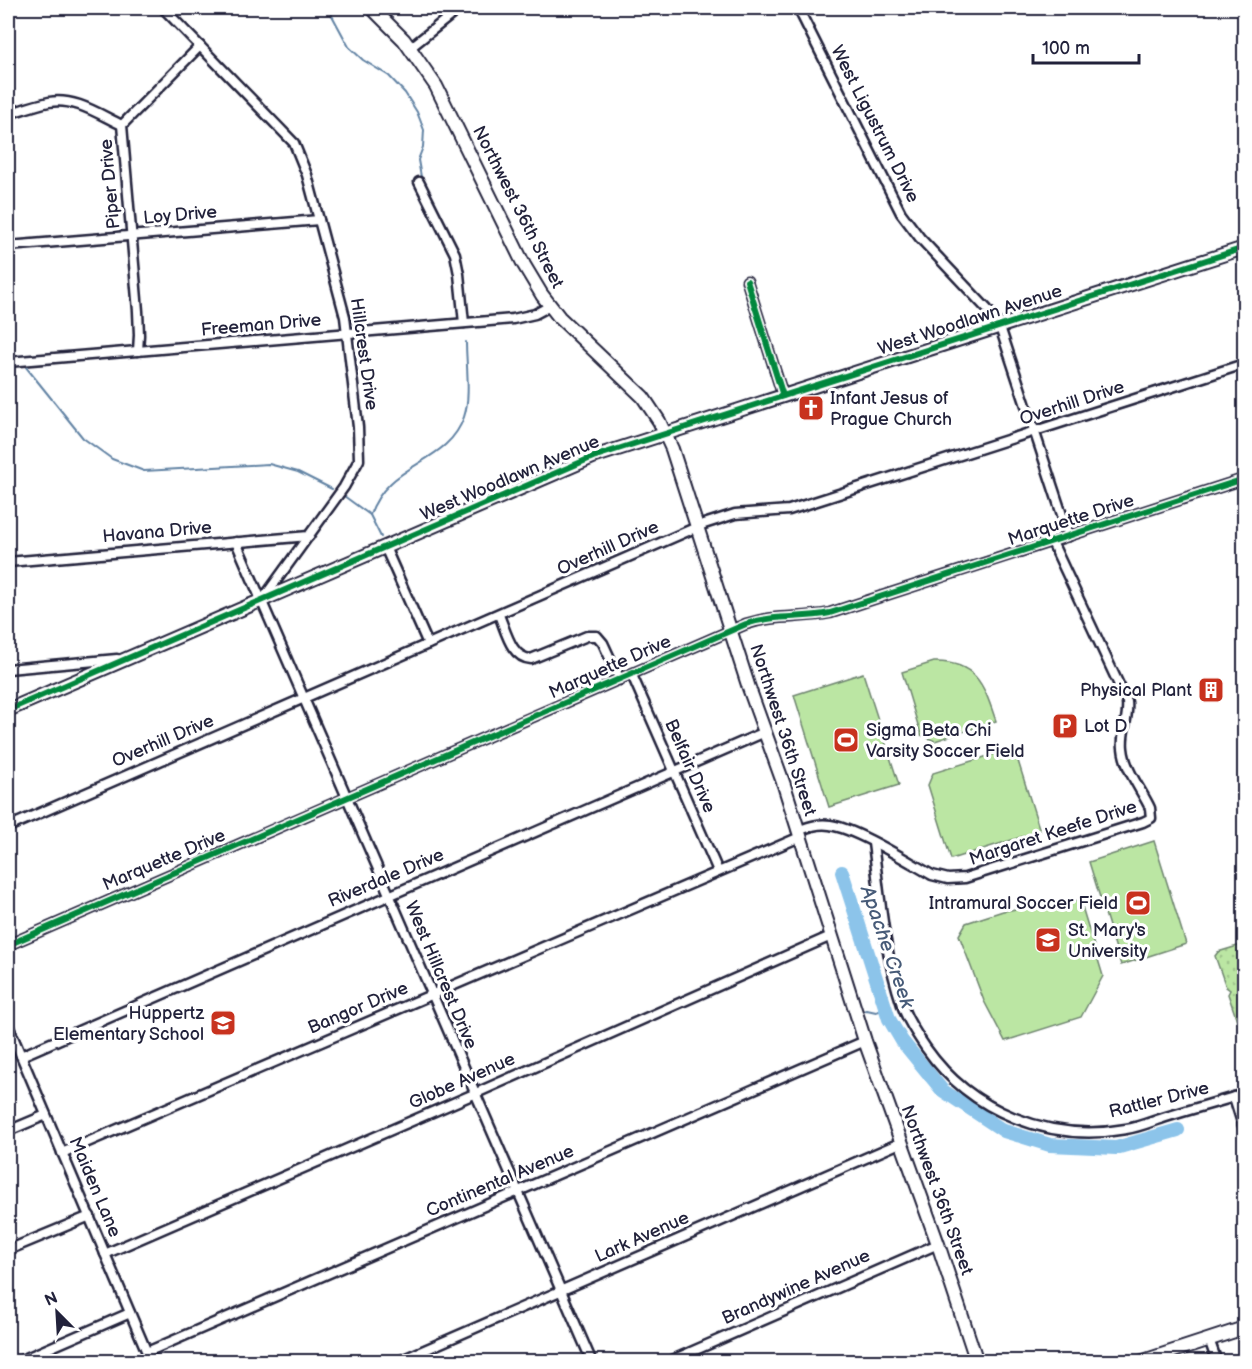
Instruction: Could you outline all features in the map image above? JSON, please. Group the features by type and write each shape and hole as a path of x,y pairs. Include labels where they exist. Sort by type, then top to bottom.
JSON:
{"main road":[{"name":"Northwest 36th Street","path":"372,8 410,48 436,86 524,265 550,306 642,396 655,412 665,434 865,1041 938,1244 977,1362"},
{"name":"West Woodlawn Avenue","path":"8,711 593,457 1245,248"},
{"path":"1140,1362 1245,1328"}],"street":[{"name":"Hillcrest Drive","path":"163,8 294,143 308,175 348,334 358,427 358,460 350,478 263,600"},
{"path":"410,48 460,8"},
{"name":"West Ligustrum Drive","path":"798,8 901,213 920,238 994,317 1000,327 1070,536"},
{"name":"Piper Drive","path":"138,351 138,319 122,125 200,46"},
{"path":"8,114 50,102 61,102 83,106 122,125"},
{"path":"419,182 455,254 464,323"},
{"name":"Loy Drive","path":"8,246 319,220"},
{"path":"747,281 783,396"},
{"name":"Freeman Drive","path":"8,362 513,320 535,314 550,306"},
{"name":"Overhill Drive","path":"8,826 499,615 697,527 735,514 789,510 1245,364"},
{"name":"Marquette Drive","path":"8,945 731,630 773,617 830,613 1245,480"},
{"name":"Havana Drive","path":"8,562 309,536"},
{"path":"236,542 263,600"},
{"name":"Margaret Keefe Drive","path":"798,834 814,825 829,825 846,830 932,875 948,879 965,878 1151,818 1150,808 1124,755 1123,735 1128,714 1126,702 1052,542"},
{"path":"385,547 428,644"},
{"name":"West Hillcrest Drive","path":"263,600 516,1192 592,1362"},
{"path":"499,615 515,652 527,659 587,636 597,636 603,642 620,680"},
{"path":"8,669 126,658"},
{"name":"Belfair Drive","path":"632,675 718,871"},
{"name":"Riverdale Drive","path":"21,1056 765,732"},
{"name":"Bangor Drive","path":"62,1152 718,871 798,834"},
{"name":"Rattler Drive","path":"873,843 890,966 902,1007 917,1035 938,1065 955,1082 984,1104 1037,1126 1064,1131 1092,1132 1127,1129 1245,1094"},
{"name":"Globe Avenue","path":"105,1254 831,936"},
{"name":"Maiden Lane","path":"8,1025 151,1362"},
{"name":"Continental Avenue","path":"147,1352 865,1041"},
{"path":"1234,1097 1245,1129"},
{"path":"8,1131 46,1115"},
{"name":"Lark Avenue","path":"397,1362 900,1143"},
{"path":"8,1250 90,1216"},
{"name":"Brandywine Avenue","path":"668,1362 938,1244"},
{"path":"17,1362 130,1313"},
{"path":"1209,1339 1217,1362"}],"green space":[{"path":"934,662 960,666 977,678 996,721 935,741 921,735 902,672"},
{"name":"Sigma Beta Chi Varsity Soccer Field","path":"863,673 899,785 829,807 794,695"},
{"path":"1014,748 1040,831 951,859 928,785 933,773"},
{"name":"Intramural Soccer Field","path":"1154,841 1186,944 1121,965 1089,862"},
{"path":"1080,900 1103,976 1081,1017 1005,1041 984,1001 959,935 966,923 1003,911"},
{"path":"1244,944 1244,1027 1238,1023 1228,994 1230,990 1226,987 1215,956 1218,952"}],"waterway":[{"path":"328,8 349,47 363,60 389,76 405,93 417,112 424,130 423,147 418,160 421,177"},
{"path":"370,515 379,497 390,484 445,445 456,433 464,417 467,400 466,342"},
{"name":"Apache Creek","path":"8,345 14,353"},
{"name":"Apache Creek","path":"26,367 83,438 112,459 144,471 269,464 298,472 332,489"},
{"name":"Apache Creek","path":"344,496 370,515 381,537"},
{"name":"Apache Creek","path":"842,872 889,1019 902,1041 942,1090 1004,1131 1050,1145 1116,1148 1178,1130"},
{"path":"862,1011 876,1012 886,1009"}],"cycle path":[{"path":"8,710 593,457 1244,248"},
{"path":"747,281 783,396"},
{"path":"8,945 746,624 768,619 830,613 1244,479"}],"place":[{"name":"Infant Jesus of Prague Church","path":"811,408"},
{"name":"Physical Plant","path":"1211,690"},
{"name":"Lot D","path":"1065,726"},
{"name":"Sigma Beta Chi Varsity Soccer Field","path":"846,740"},
{"name":"Intramural Soccer Field","path":"1138,903"},
{"name":"St. Mary's University","path":"1048,940"},
{"name":"Huppertz Elementary School","path":"223,1023"}]}
